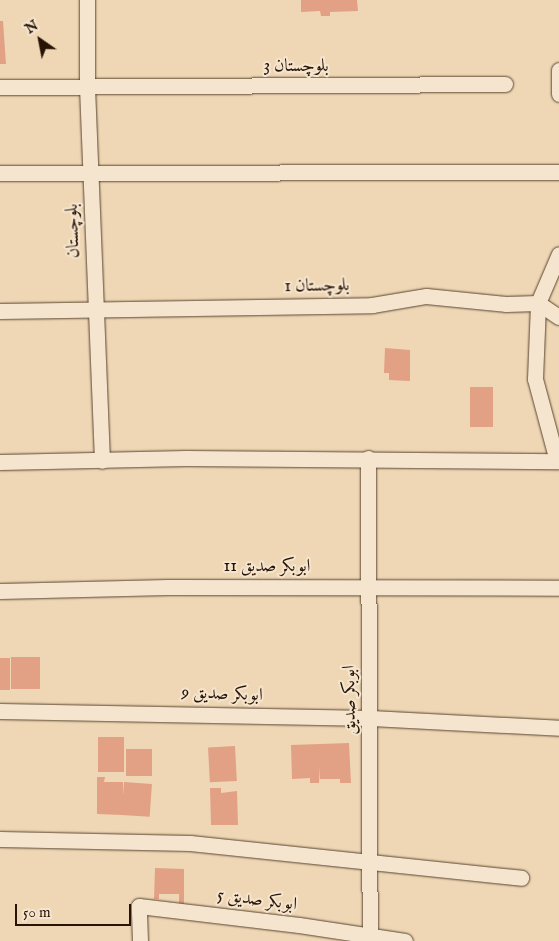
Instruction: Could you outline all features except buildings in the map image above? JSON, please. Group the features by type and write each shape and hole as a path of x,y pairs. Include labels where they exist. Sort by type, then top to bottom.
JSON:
{"street":[{"name":"بلوچستان","path":"87,0 87,87 102,461"},
{"path":"559,70 559,94"},
{"name":"بلوچستان 3","path":"0,87 505,84"},
{"path":"0,173 91,175 559,172"},
{"path":"0,462 186,458 558,461 535,380 538,303 559,254"},
{"name":"بلوچستان 1","path":"0,311 372,305 426,296 506,304 538,303"},
{"path":"538,303 559,317"},
{"name":"ابوبکر صدیق","path":"368,458 367,586 371,718 370,939"},
{"name":"ابوبکر صدیق 11","path":"0,591 168,587 367,586 556,588"},
{"name":"ابوبکر صدیق 9","path":"0,711 71,710 371,718 559,728"},
{"path":"0,839 190,843 521,878"},
{"name":"ابوبکر صدیق 5","path":"140,941 139,906 299,925 370,939 405,941"}]}
